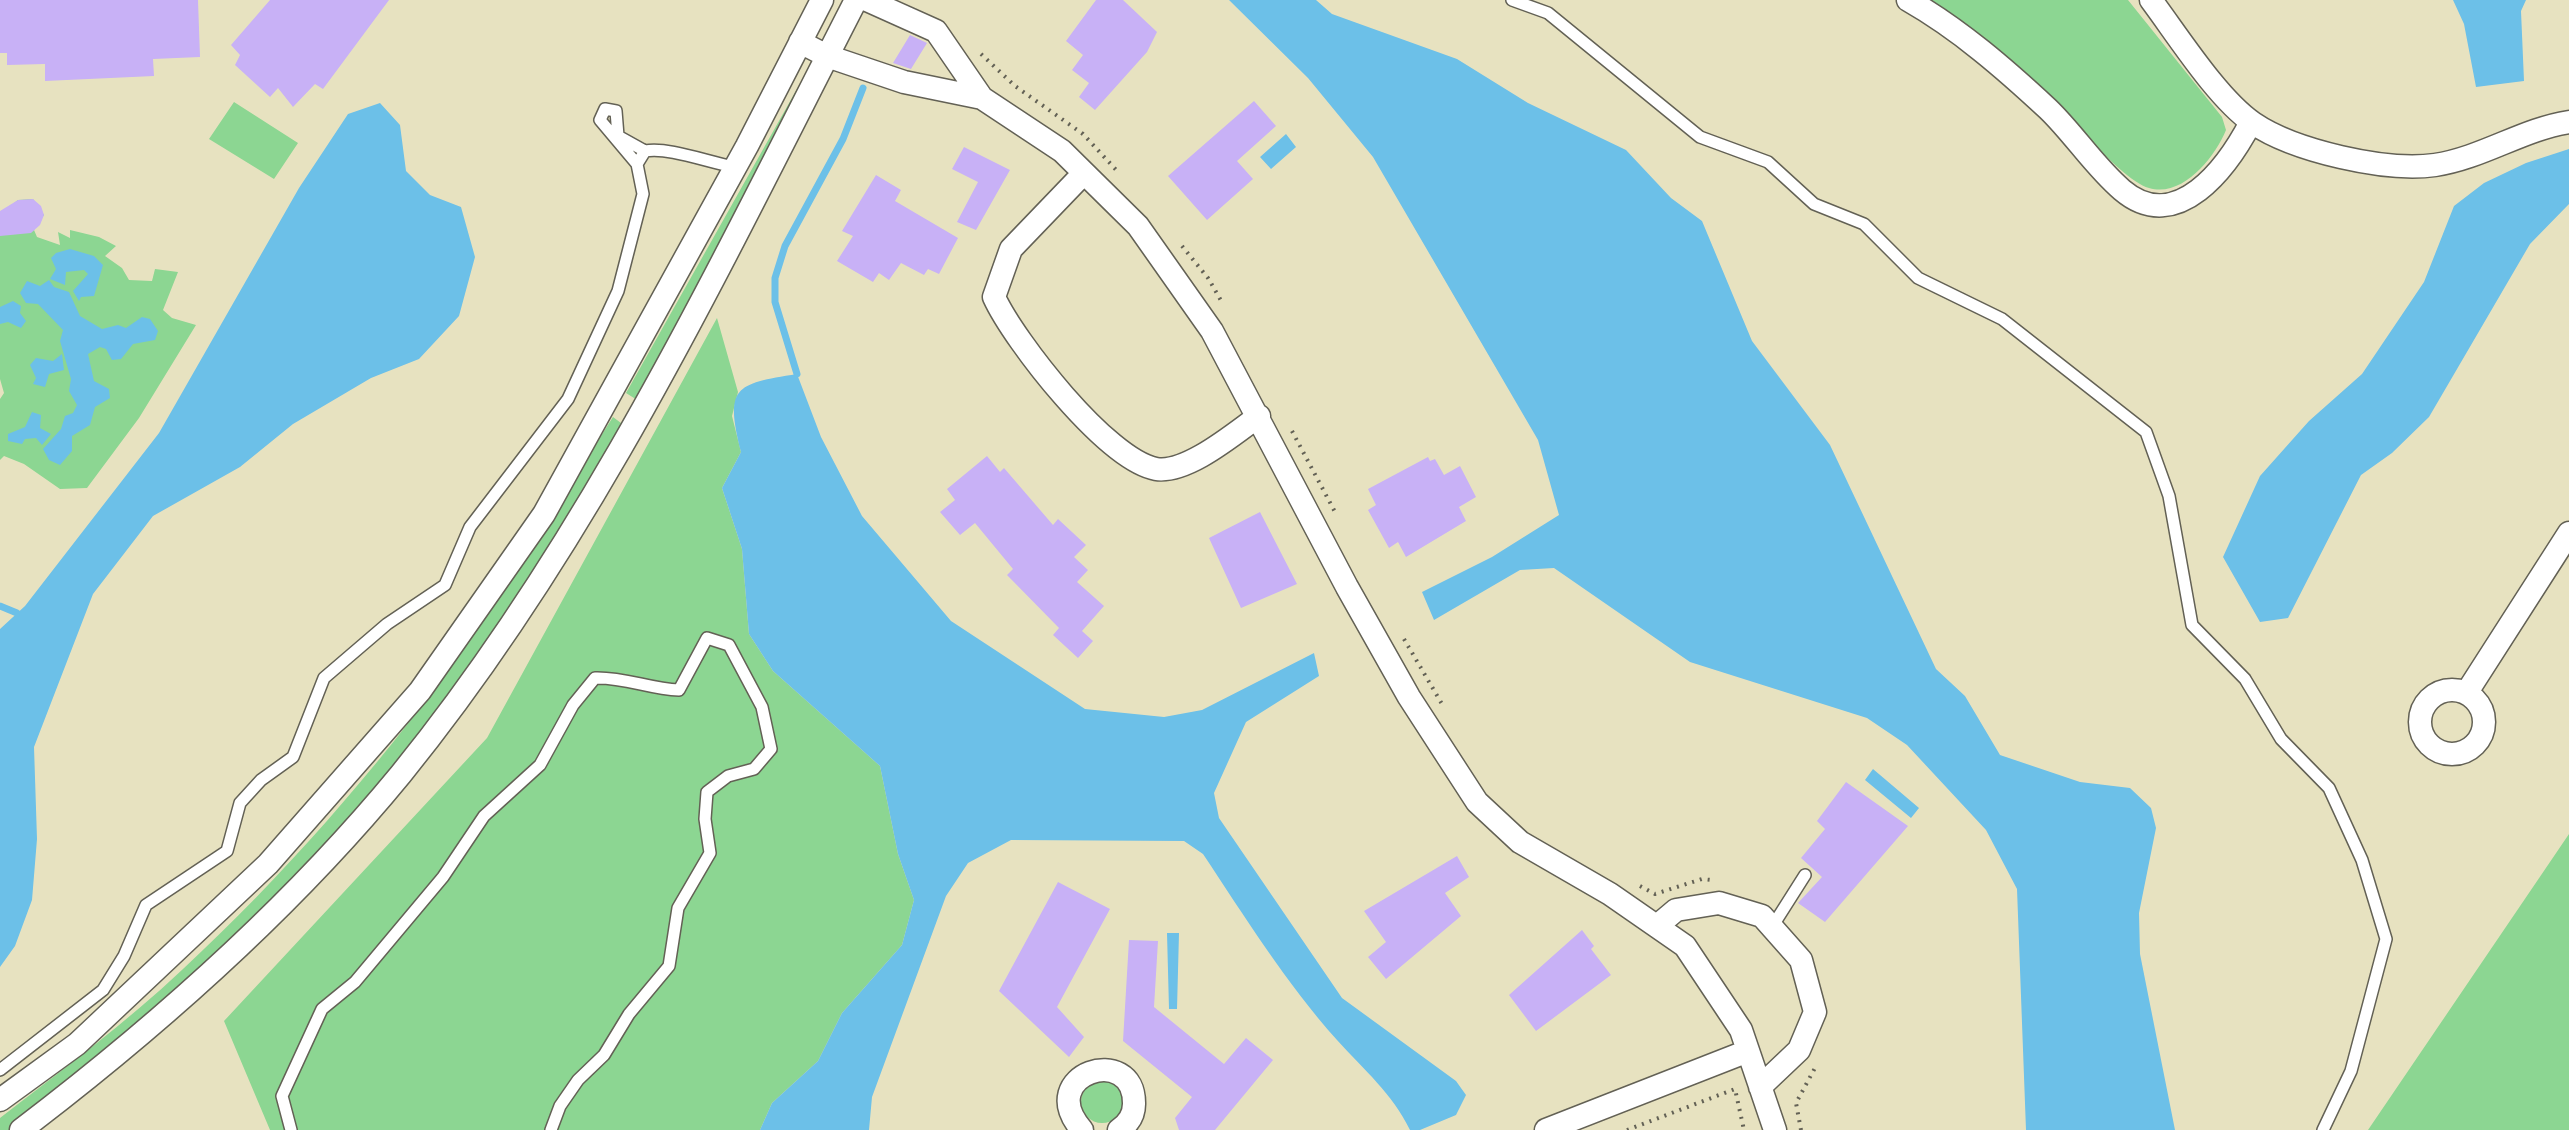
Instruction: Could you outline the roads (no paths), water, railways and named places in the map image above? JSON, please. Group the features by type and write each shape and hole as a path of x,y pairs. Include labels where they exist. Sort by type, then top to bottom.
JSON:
{"street":[{"path":"0,1100 77,1044 268,864 420,691 544,514 735,167 822,0"},
{"path":"21,1130 120,1055 270,917 400,775 526,604 666,373 856,0"},
{"path":"1908,0 1994,61 2049,110 2123,191 2145,203 2172,205 2194,195 2216,177 2251,122"},
{"path":"2151,0 2209,78 2251,122 2345,161 2434,165 2490,150 2549,125 2569,122"},
{"path":"881,3 936,31 982,98"},
{"path":"800,42 827,56 904,82 982,98 1062,151 1138,226 1212,331 1347,587 1409,697 1477,802 1520,842 1685,946 1741,1030 1775,1130"},
{"path":"1084,173 1011,249 994,297 1007,325 1100,435 1127,457 1158,470 1204,456 1259,416"},
{"path":"2467,692 2569,533"},
{"path":"1657,926 1676,910 1719,903 1762,916 1801,960 1815,1012 1799,1050 1760,1087"},
{"path":"1546,1130 1748,1051"},
{"path":"1082,1130 1071,1118 1068,1102 1072,1087 1083,1075 1098,1069 1114,1071 1127,1081 1134,1095 1134,1111 1119,1130"}],"lane":[{"path":"1512,0 1548,13 1700,137 1768,162 1814,204 1864,224 1918,278 2002,319 2146,432 2169,496 2192,625 2245,679 2281,739 2329,788 2362,860 2386,939 2351,1071 2323,1130"},
{"path":"0,1070 103,990 124,956 146,905 227,851 240,803 261,780 293,757 324,678 387,624 445,585 470,527 568,399 618,291 643,194 637,164 600,120 605,109 616,111 618,136 645,151 662,148 695,160 735,167"},
{"path":"637,164 645,151"},
{"path":"291,1130 282,1096 322,1009 355,982 443,877 484,816 540,765 573,705 595,678 621,677 656,690 679,690 707,638 729,645 762,707 771,749 754,769 728,776 707,792 705,819 710,853 678,908 669,966 629,1014 604,1055 578,1080 560,1106 551,1130"},
{"path":"1772,927 1805,875"}],"water":[{"path":"1229,0 1316,0 1332,14 1457,59 1528,103 1626,150 1671,198 1702,221 1752,341 1830,445 1936,669 1965,696 2000,755 2080,782 2130,788 2151,808 2156,828 2139,913 2140,954 2175,1130 2026,1130 2017,889 1986,830 1907,745 1867,718 1690,662 1554,568 1520,570 1434,620 1422,592 1492,557 1559,515 1538,440 1373,157 1308,78"},
{"path":"2453,0 2526,0 2521,11 2524,81 2476,87 2464,24"},
{"path":"380,103 400,125 406,171 430,195 461,207 475,257 459,316 419,359 371,378 293,424 240,467 153,516 93,594 34,747 37,839 32,900 15,946 0,967 0,629 25,606 159,433 299,188 348,114"},
{"path":"1286,134 1296,147 1271,169 1260,157"},
{"path":"2569,149 2569,204 2530,244 2429,417 2392,453 2361,475 2288,618 2260,622 2223,557 2260,476 2309,421 2362,374 2424,282 2454,206 2484,183 2526,163"},
{"path":"70,249 94,256 103,265 94,296 81,297 79,301 73,291 88,274 84,270 66,272 65,285 50,279 56,269 51,258"},
{"path":"49,280 54,287 69,292 80,316 102,329 118,325 126,328 142,317 150,319 158,331 155,340 133,344 121,359 112,360 106,349 100,347 88,354 94,381 109,389 110,398 95,407 90,425 72,436 72,451 60,465 49,460 43,449 61,429 65,416 73,413 77,405 69,391 71,379 60,341 63,330 38,304 26,303 20,293 27,281 40,286"},
{"path":"13,301 21,306 20,313 26,321 21,328 8,322 0,324 0,307"},
{"path":"62,354 64,370 49,374 45,387 33,384 36,378 30,365 36,358 53,361"},
{"path":"797,374 821,437 862,516 951,621 1085,709 1164,717 1202,710 1314,653 1319,676 1246,722 1214,793 1219,818 1342,998 1456,1081 1466,1095 1456,1115 1420,1130 1410,1130 1386,1093 1300,996 1203,854 1184,841 1011,840 968,863 946,896 872,1097 869,1130 760,1130 772,1103 818,1061 842,1013 902,945 914,900 898,854 880,766 773,671 749,634 742,549 722,488 741,452 734,414 735,401 739,392 747,386"},
{"path":"32,412 41,415 40,428 51,434 42,445 36,438 25,439 22,444 8,441 8,434 25,427"},
{"path":"1873,769 1919,808 1911,818 1865,780"},
{"path":"1167,933 1179,933 1177,1009 1169,1009"}],"waterway":[{"path":"797,374 775,302 775,278 785,246 843,139 863,88"},
{"path":"0,606 17,613"}]}
